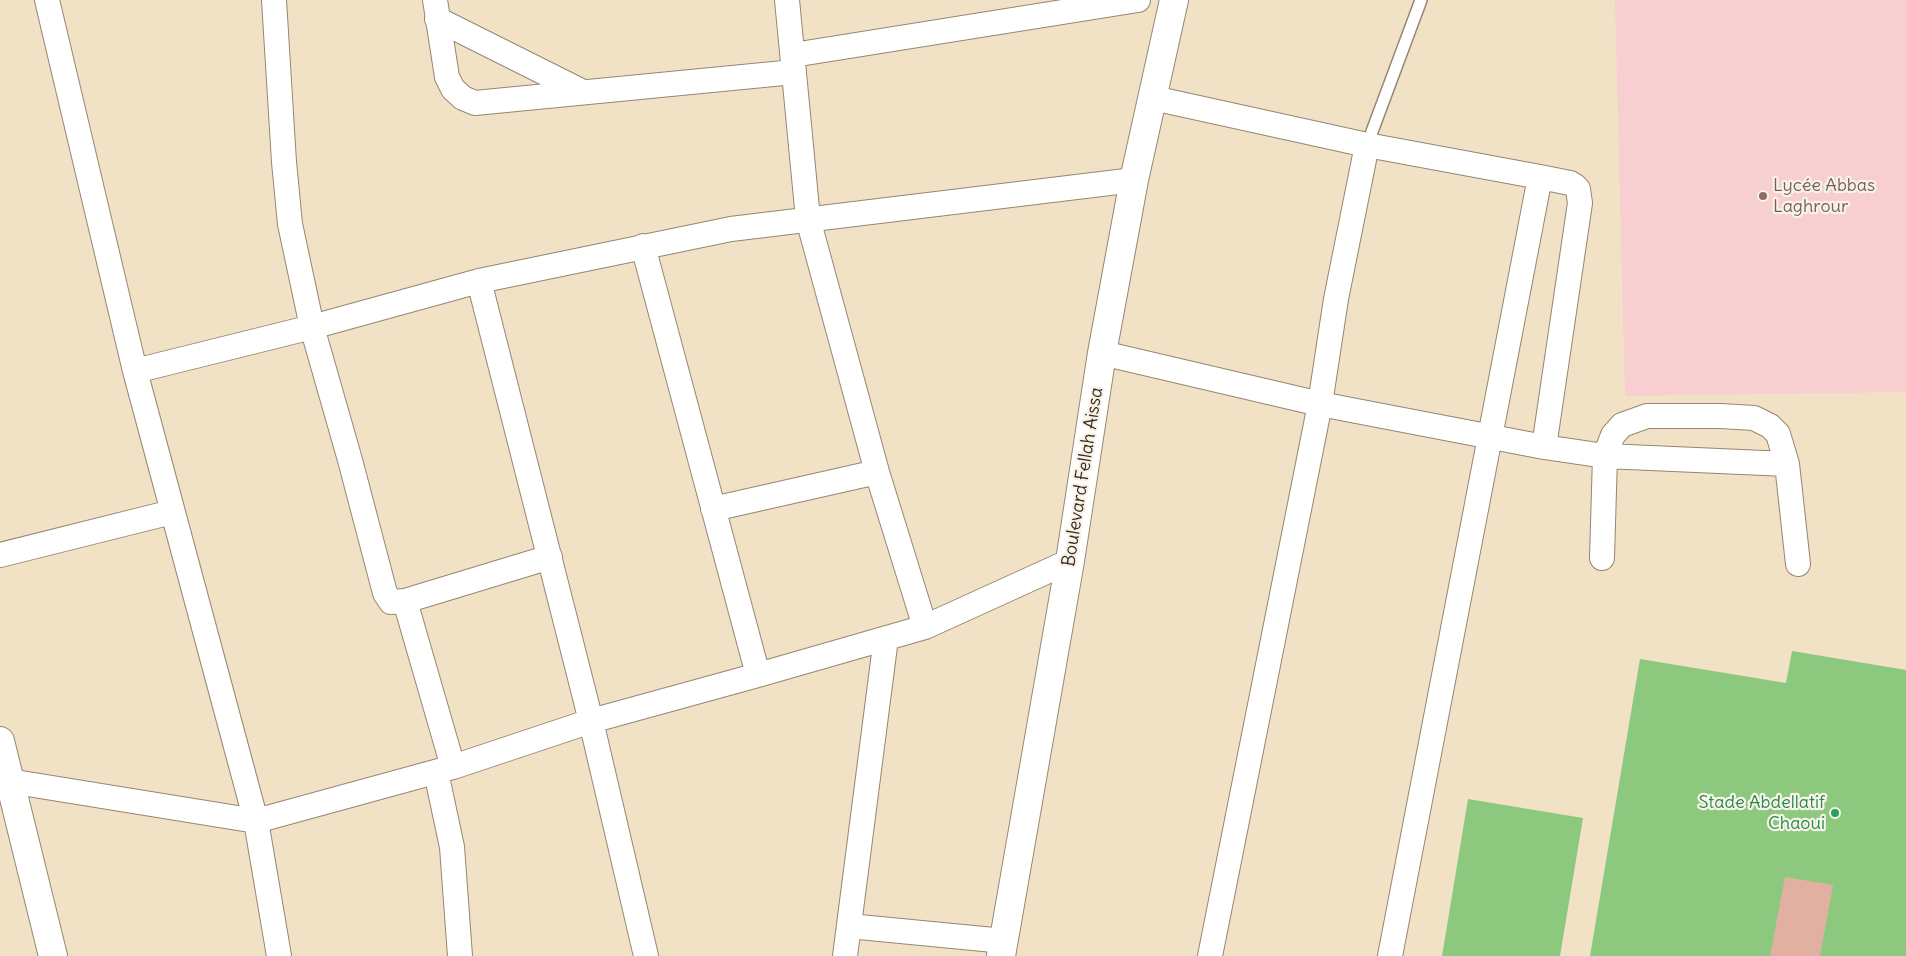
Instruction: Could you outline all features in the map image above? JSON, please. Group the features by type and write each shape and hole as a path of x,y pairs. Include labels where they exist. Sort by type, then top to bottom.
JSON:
{"street":[{"path":"47,0 135,371 256,821 279,956"},
{"path":"274,0 284,162 290,224 312,327 385,593 391,602 405,601 550,557"},
{"path":"788,0 808,219 877,472 925,627"},
{"path":"436,10 447,77 453,90 463,98 475,103 487,103 794,63 1138,0"},
{"name":"Boulevard Fellah Aissa","path":"1002,949 1070,561 1102,353 1134,180 1174,0"},
{"path":"436,10 583,92"},
{"path":"1153,98 1367,145 1540,177 1570,183 1575,186 1578,189 1580,202 1544,447"},
{"path":"1210,956 1320,404 1336,299 1367,145"},
{"path":"1390,956 1540,177"},
{"path":"135,371 312,327 479,281 731,229 1134,180"},
{"path":"643,246 758,676"},
{"path":"479,281 591,720 646,956"},
{"path":"1102,353 1320,404 1544,447 1605,456 1786,464"},
{"path":"1602,558 1605,456 1613,435 1622,425 1647,416 1721,416 1754,418 1770,426 1778,434 1786,464 1798,564"},
{"path":"713,509 877,472"},
{"path":"0,555 172,512"},
{"path":"9,781 256,821 445,769 591,720 758,676 925,627 1070,561"},
{"path":"405,601 445,769 460,956"},
{"path":"845,956 886,638"},
{"path":"0,741 53,956"},
{"path":"849,926 1002,949"}],"lane":[{"path":"1367,145 1421,0"}],"shaded area":[{"name":"Lycée Abbas Laghrour","path":"1615,0 1906,0 1906,392 1625,396"}],"green space":[{"path":"1792,651 1906,670 1906,956 1590,956 1640,659 1786,683"},
{"path":"1468,799 1583,818 1560,956 1442,956"}],"building":[{"path":"1785,877 1833,885 1820,956 1770,956"}],"place":[{"name":"Lycée Abbas Laghrour","path":"1763,196"},
{"name":"Stade Abdellatif Chaoui","path":"1835,813"}]}
